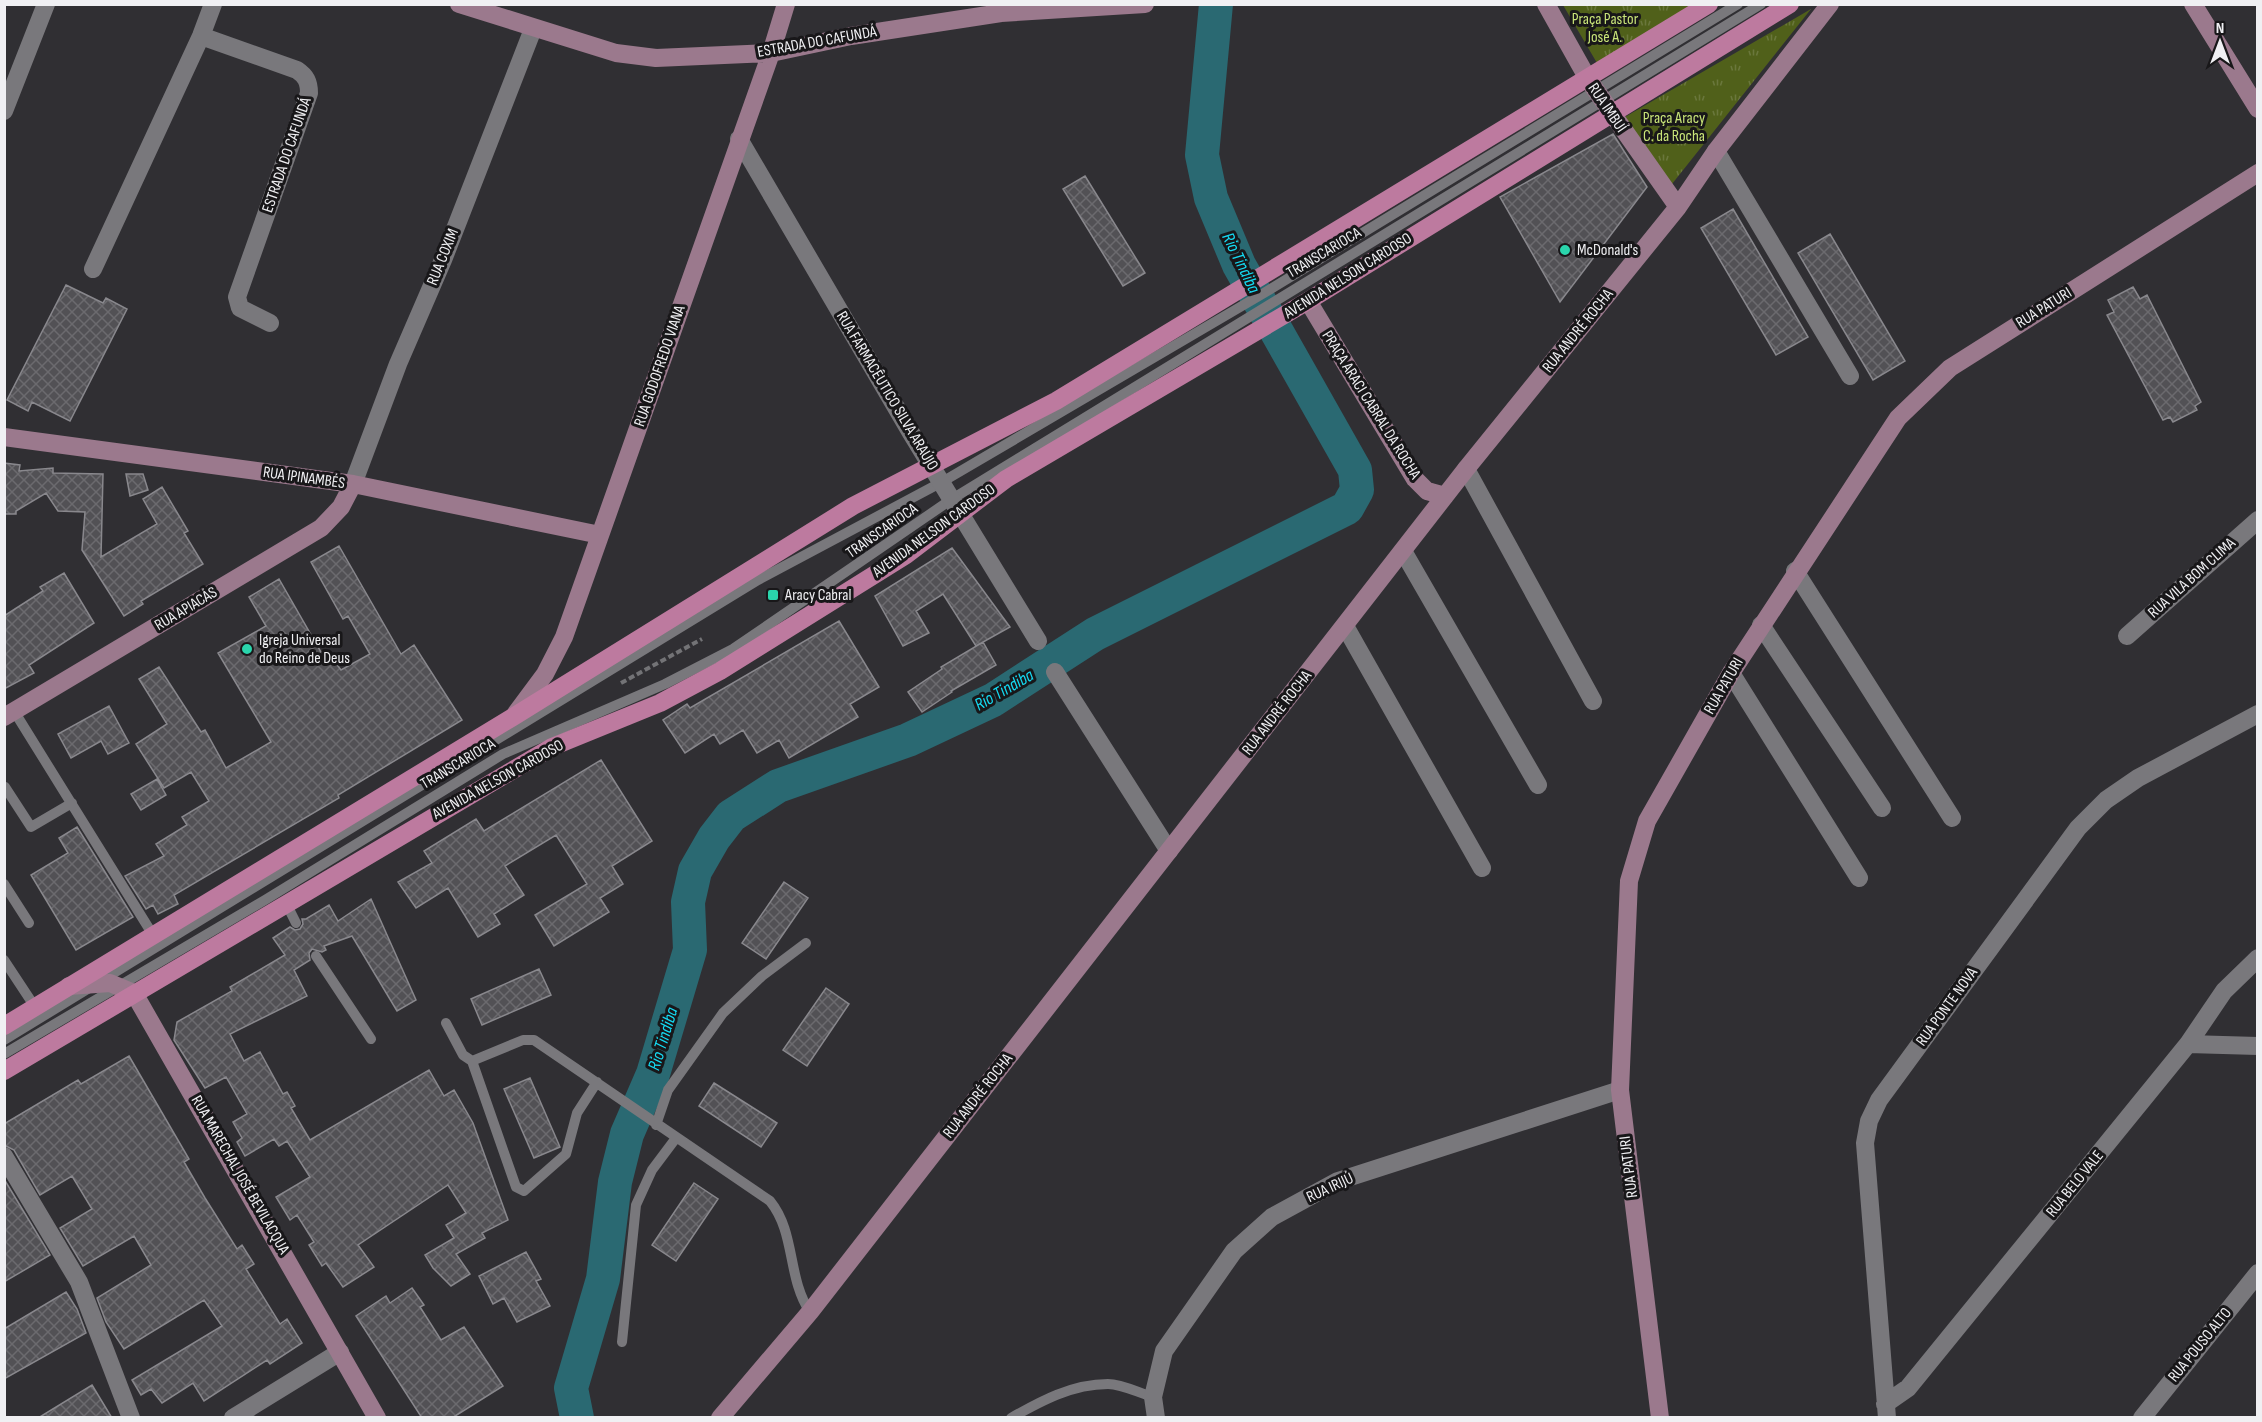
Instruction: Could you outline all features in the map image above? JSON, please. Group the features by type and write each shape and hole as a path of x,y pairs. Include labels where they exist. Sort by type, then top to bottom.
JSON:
{"main road":[{"name":"ESTRADA DO CAFUNDÁ","path":"459,4 533,29 616,53 656,58 771,53 851,36 1001,13 1145,4"},
{"name":"RUA GODOFREDO VIANA","path":"513,717 533,692 558,651 771,53 786,4"},
{"name":"RUA IMBUÍ","path":"1546,4 1599,96 1678,207"},
{"name":"AVENIDA NELSON CARDOSO","path":"4,1071 128,989 286,903 552,747 660,703 720,671 897,561 956,506 1006,479 1268,315 1308,301 1599,96 1709,4"},
{"name":"AVENIDA NELSON CARDOSO","path":"4,1026 513,717 853,506 937,475 1056,401 1599,96 1790,4"},
{"name":"RUA ANDRÉ ROCHA","path":"720,1418 810,1312 1466,468 1678,207 1716,152 1830,4"},
{"path":"2193,4 2258,109"},
{"name":"RUA PATURI","path":"1660,1418 1620,1090 1629,881 1647,821 1731,673 1898,418 1950,368 2258,173"},
{"name":"PRAÇA ARACI CABRAL DA ROCHA","path":"1308,301 1415,479 1427,490 1445,496"},
{"name":"RUA IPINAMBÉS","path":"4,437 353,484 600,535"},
{"name":"RUA APIACÁS","path":"9,714 321,528 341,507 353,484"},
{"path":"69,986 101,982 128,989"},
{"name":"RUA MARECHAL JOSÉ BEVILACQUA","path":"128,989 340,1352 376,1418"}],"street":[{"path":"4,111 46,4"},
{"path":"93,269 201,36 213,4"},
{"name":"RUA COXIM","path":"353,484 398,364 443,260 533,29"},
{"name":"ESTRADA DO CAFUNDÁ","path":"201,36 297,70 305,75 309,83 309,93 237,297 240,308 270,323"},
{"name":"RUA FARMACÊUTICO SILVA ARAÚJO","path":"739,139 937,475 1038,641"},
{"path":"1716,152 1850,376"},
{"path":"1466,468 1593,701"},
{"name":"RUA VILA BOM CLIMA","path":"2127,636 2258,520"},
{"path":"1403,551 1538,785"},
{"path":"1795,572 1952,818"},
{"path":"1761,625 1882,808"},
{"path":"1345,626 1482,868"},
{"path":"1055,672 1169,851"},
{"path":"1731,673 1859,878"},
{"name":"RUA PONTE NOVA","path":"1886,1411 1865,1143 1869,1120 1879,1100 2078,828 2106,800 2138,778 2258,714"},
{"name":"RUA BELO VALE","path":"1886,1411 1908,1388 2188,1044 2224,991 2258,958"},
{"path":"2188,1044 2258,1046"},
{"name":"RUA IRIJÚ","path":"1156,1418 1153,1397 1164,1351 1234,1251 1272,1217 1338,1181 1620,1090"},
{"path":"4,1156 79,1282 131,1418"},
{"name":"RUA POUSO ALTO","path":"2142,1418 2258,1274"},
{"path":"233,1418 340,1352"}],"lane":[{"name":"TRANSCARIOCA","path":"1268,315 1738,4"},
{"name":"TRANSCARIOCA","path":"1599,96 1761,4"},
{"name":"TRANSCARIOCA","path":"4,1040 758,580 937,475"},
{"name":"TRANSCARIOCA","path":"4,1054 128,989 503,754 665,684 733,649 956,506"},
{"path":"9,714 72,803 153,935"},
{"path":"5,787 31,827 72,803"},
{"path":"4,884 29,923"},
{"path":"286,903 296,923"},
{"path":"653,1123 668,1090 723,1013 762,976 806,943"},
{"path":"316,956 371,1039"},
{"path":"4,960 35,1007"},
{"path":"446,1023 463,1055 472,1061 516,1187 524,1191 566,1154 577,1113 597,1082"},
{"path":"472,1061 529,1039 612,1092 653,1123 770,1201 780,1214 797,1290 810,1312"},
{"path":"622,1341 636,1205 652,1170 676,1138"},
{"path":"1011,1418 1046,1399 1077,1388 1109,1384 1153,1397"}],"path":[{"path":"612,688 702,639"}],"green space":[{"name":"Praça Pastor José A.","path":"1563,5 1696,5 1597,63"},
{"name":"Praça Aracy C. da Rocha","path":"1811,9 1672,184 1625,117"}],"building":[{"name":"McDonald's","path":"1613,134 1647,187 1560,302 1500,197"},
{"path":"1085,176 1145,273 1123,286 1063,189"},
{"path":"1733,209 1808,337 1776,355 1701,228"},
{"path":"1830,234 1905,361 1873,380 1798,253"},
{"path":"66,285 103,303 106,298 127,309 70,421 32,402 28,411 7,400"},
{"path":"2133,287 2140,299 2147,295 2201,402 2195,406 2197,410 2173,422 2170,417 2163,420 2107,315 2114,312 2108,300"},
{"path":"4,463 20,465 19,471 53,468 53,473 103,474 101,557 157,524 143,499 162,487 188,531 184,533 203,564 141,601 143,604 124,616 82,550 85,512 58,511 46,493 16,511 16,514 4,514"},
{"path":"126,474 143,474 148,490 130,496"},
{"path":"339,546 401,654 414,645 462,720 338,795 339,798 174,895 178,904 158,914 153,905 146,909 125,876 164,856 156,844 187,825 182,817 209,801 191,772 164,788 136,744 167,724 139,679 159,667 201,732 205,730 226,768 271,742 218,653 266,626 249,597 279,579 321,652 326,650 341,670 370,654 348,616 343,619 311,562"},
{"path":"952,548 1010,627 976,646 943,594 916,611 929,633 903,646 875,596"},
{"path":"64,573 94,623 29,665 34,673 4,689 4,616 43,591 40,587"},
{"path":"839,621 879,687 850,704 858,717 789,758 779,740 757,753 743,730 720,744 714,734 685,753 663,720 687,704 690,708"},
{"path":"983,642 996,665 951,691 922,712 908,692 942,669 941,667"},
{"path":"109,706 129,743 108,754 101,741 71,758 58,734"},
{"path":"601,760 652,841 612,866 623,884 600,898 609,912 554,946 535,915 587,884 556,835 505,866 524,895 494,914 500,924 478,937 448,888 416,908 398,882 432,863 424,851 476,819 484,831"},
{"path":"157,779 166,795 141,810 131,794"},
{"path":"77,827 133,917 76,950 31,875 68,853 59,838"},
{"path":"784,882 808,898 766,959 742,943"},
{"path":"371,899 416,1000 397,1011 352,936 324,946 326,950 322,952 312,949 309,953 310,960 294,970 307,996 230,1034 244,1061 260,1052 283,1094 287,1092 295,1106 291,1108 310,1140 429,1070 444,1096 454,1090 473,1123 508,1220 482,1233 485,1238 456,1254 470,1274 451,1286 433,1268 425,1255 454,1238 446,1225 466,1213 448,1185 358,1245 374,1267 343,1287 326,1263 322,1266 309,1245 314,1242 297,1215 290,1220 276,1197 310,1177 287,1141 279,1146 274,1139 245,1156 237,1142 242,1138 233,1122 247,1114 226,1077 205,1088 174,1040 177,1022 232,991 230,987 285,955 273,938 290,927 295,930 300,929 303,924 302,919 306,919 329,905 338,921"},
{"path":"539,969 551,995 482,1025 471,999"},
{"path":"826,988 849,1004 807,1066 783,1050"},
{"path":"129,1056 189,1159 184,1162 205,1198 237,1249 242,1245 254,1264 246,1269 280,1324 287,1319 302,1343 270,1364 267,1360 204,1401 193,1383 162,1403 151,1389 141,1395 132,1380 222,1326 204,1300 124,1349 106,1322 97,1298 151,1265 134,1236 83,1266 60,1228 92,1209 72,1176 40,1195 14,1150 4,1145 4,1124 78,1080 81,1084"},
{"path":"530,1078 560,1147 534,1158 504,1089"},
{"path":"714,1083 777,1123 761,1147 699,1106"},
{"path":"4,1179 50,1255 4,1282"},
{"path":"694,1183 718,1199 676,1261 652,1245"},
{"path":"526,1252 541,1279 536,1281 550,1306 517,1322 504,1298 493,1304 479,1276"},
{"path":"412,1288 424,1305 420,1307 441,1340 464,1327 503,1386 452,1418 422,1418 356,1316 386,1296 390,1303"},
{"path":"66,1292 77,1309 86,1333 4,1379 4,1329"},
{"path":"92,1385 112,1418 38,1418"}],"waterway":[{"name":"Rio Tindiba","path":"577,1418 571,1388 603,1279 615,1182 627,1134 653,1074 690,950 688,902 695,871 714,838 731,816 778,786 908,740 993,700 1095,634 1347,508 1357,490 1355,470 1239,265 1211,198 1202,155 1216,4"}],"place":[{"name":"McDonald's","path":"1565,250"},
{"name":"Aracy Cabral","path":"773,595"},
{"name":"Igreja Universal do Reino de Deus","path":"247,649"}]}
